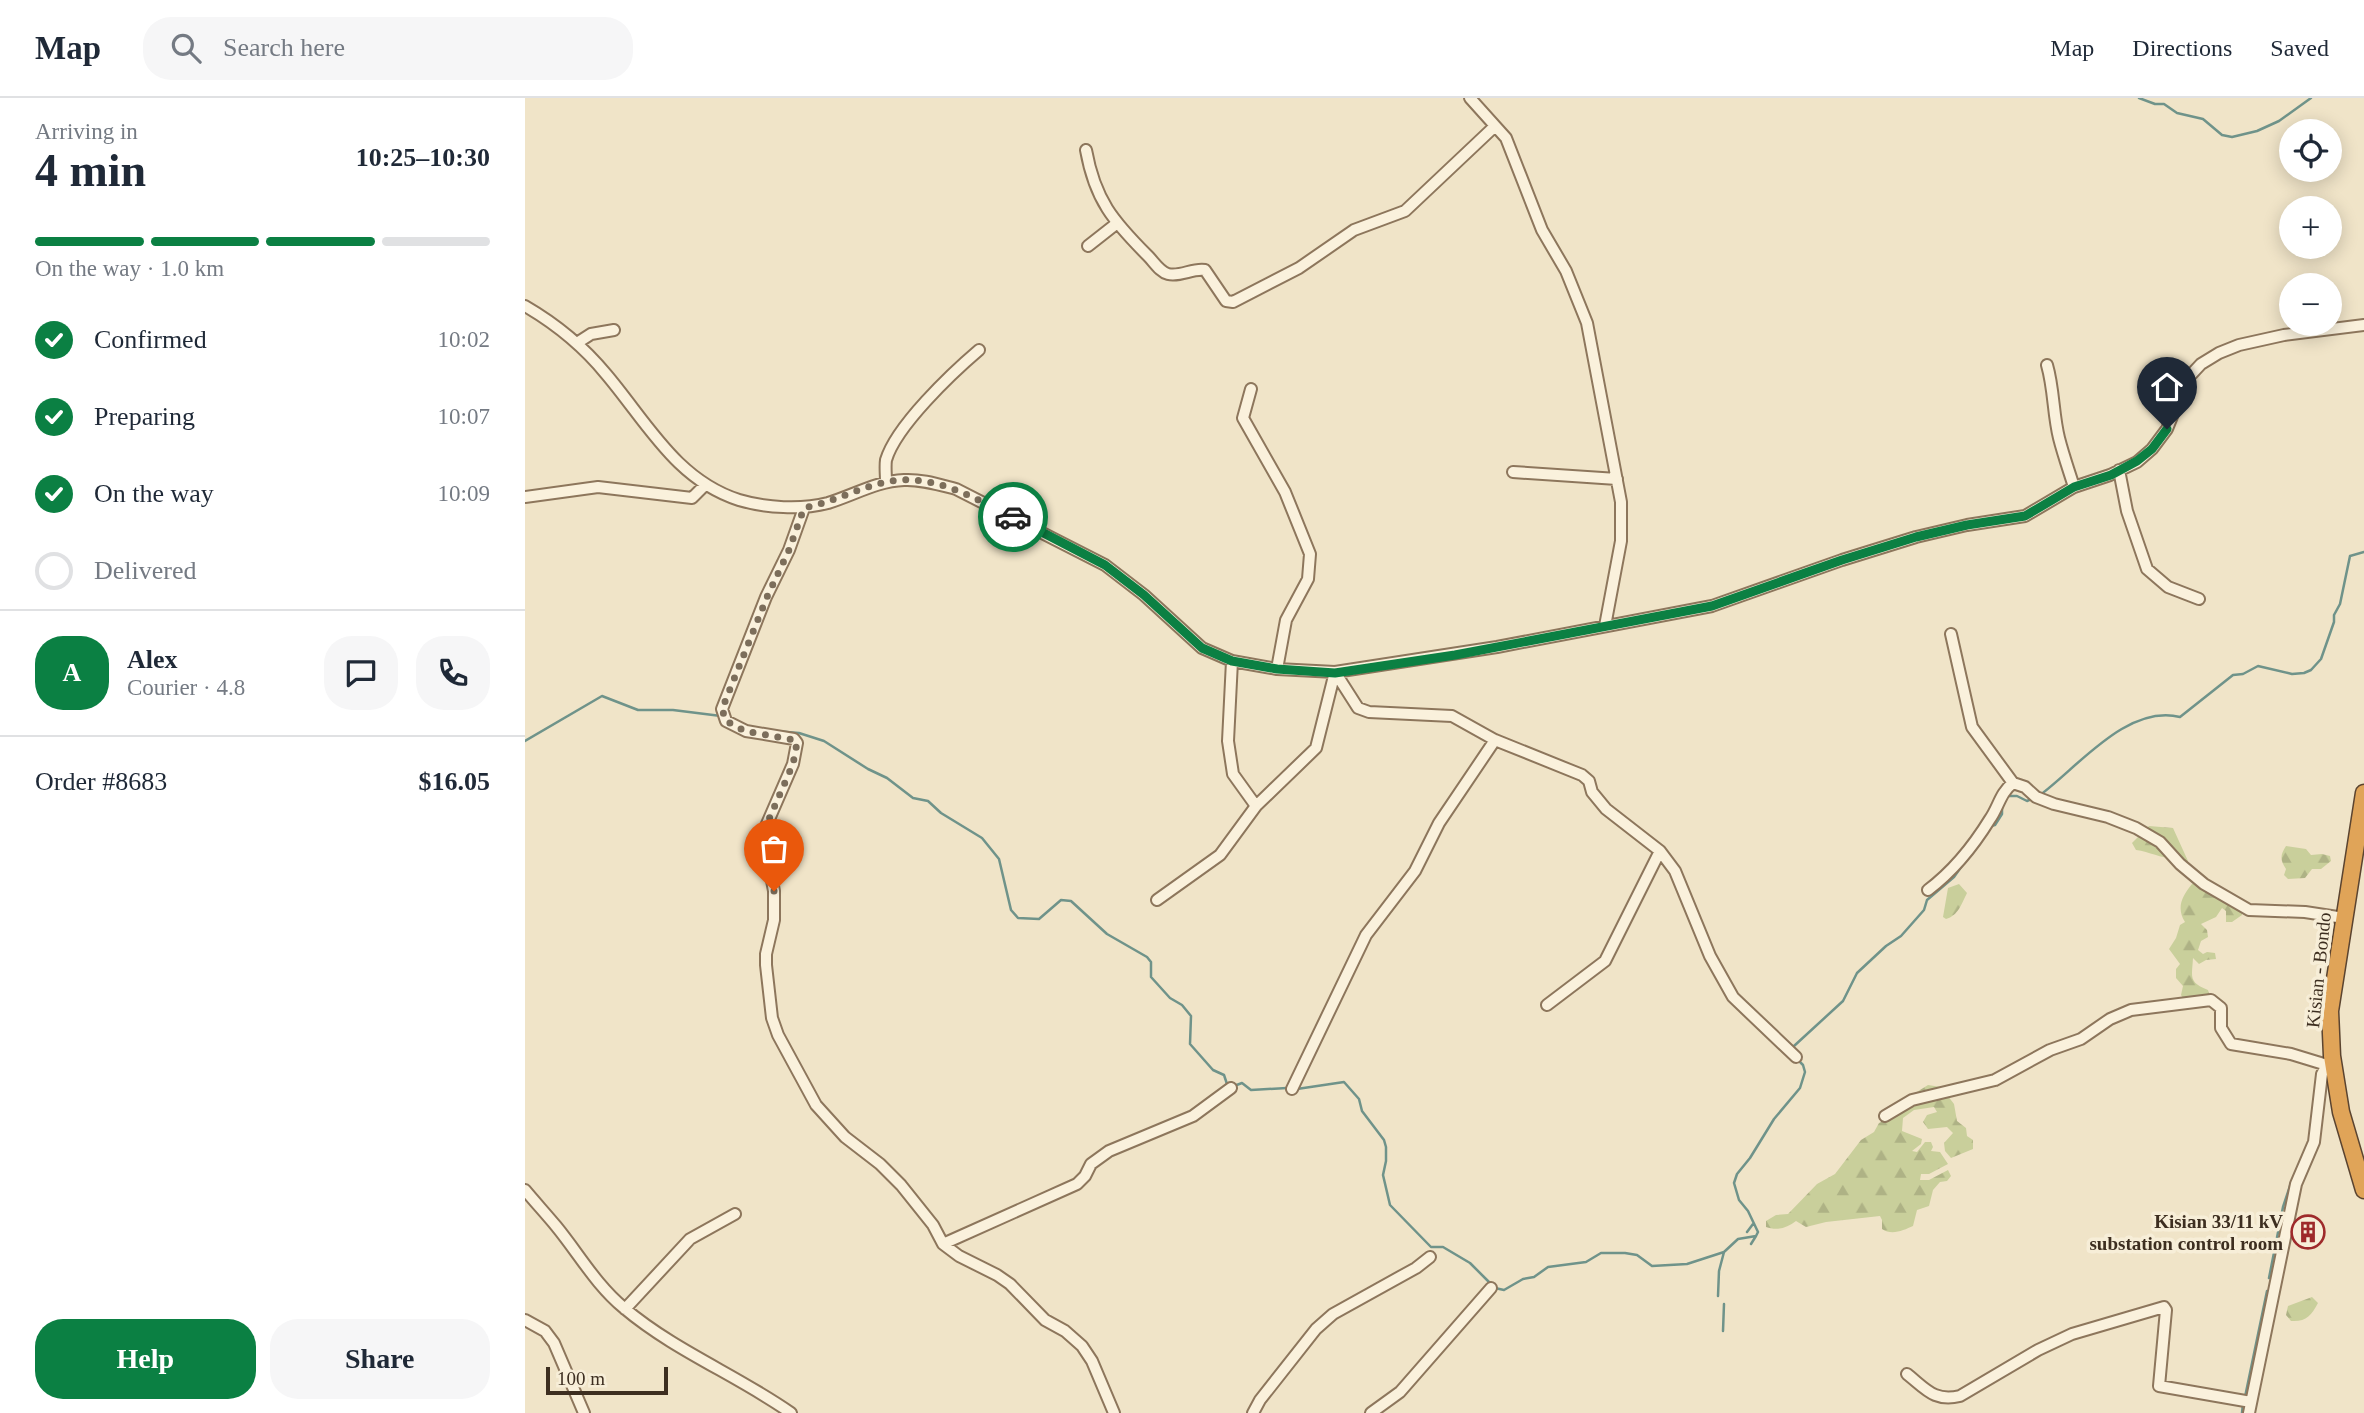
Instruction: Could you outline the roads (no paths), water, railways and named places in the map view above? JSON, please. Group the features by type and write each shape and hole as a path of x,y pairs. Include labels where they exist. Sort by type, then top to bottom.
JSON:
{"highway":[{"name":"Kisian - Bondo","path":"2364,793 2330,1011 2330,1061 2341,1112 2364,1190"}],"street":[{"path":"1470,98 1506,138 1542,230 1566,271 1587,323 1621,502 1621,541 1605,626"},
{"path":"1086,150 1091,179 1116,224 1164,273 1176,275 1195,269 1205,270 1219,294 1226,301 1233,302 1299,268 1353,230 1405,211 1494,127"},
{"path":"1088,246 1116,224"},
{"path":"525,306 547,318 577,343 606,373 680,466 705,485 739,500 804,508 886,482 906,479 956,489 1105,565 1144,595 1202,648 1232,661 1277,669 1335,673 1412,662 1712,606 1916,537 1967,525 2025,516 2074,487 2137,461 2152,449 2167,429 2187,379 2200,364 2239,345 2284,335 2364,325"},
{"path":"577,343 591,334 614,330"},
{"path":"886,482 886,460 902,430 947,377 979,350"},
{"path":"2047,365 2053,385 2052,400 2059,437 2074,487"},
{"path":"1251,389 1243,418 1285,492 1310,554 1308,579 1286,620 1277,669"},
{"path":"2119,470 2127,511 2147,569 2168,587 2199,598"},
{"path":"1513,472 1618,479"},
{"path":"525,497 598,487 692,498 705,485"},
{"path":"804,508 722,709 726,721 745,731 794,740 797,743 793,764 763,833 774,891 774,920 766,954 772,1018 778,1035 816,1105 845,1137 880,1164 901,1185 933,1225 943,1244 958,1256 1010,1284 1045,1320 1076,1339 1087,1352 1114,1413"},
{"path":"1951,634 1972,727 2013,783 2054,804 2108,817 2136,828 2160,842 2179,864 2204,884 2249,910 2305,912 2344,918"},
{"path":"1232,661 1228,741 1233,774 1256,806"},
{"path":"1335,673 1358,708 1369,712 1452,716 1495,740 1582,775 1606,809 1660,851 1675,871 1710,956 1733,997 1796,1057"},
{"path":"1157,900 1220,855 1256,806 1316,748 1335,673"},
{"path":"1292,1088 1366,935 1415,871 1439,822 1495,740"},
{"path":"1927,890 1943,879 1975,841 1991,818 2003,791 2013,783"},
{"path":"1547,1005 1605,961 1660,851"},
{"path":"1885,1116 1912,1100 1995,1080 2050,1050 2081,1039 2110,1019 2131,1010 2183,1002 2211,1000 2221,1008 2221,1028 2231,1044 2330,1061 2322,1074 2314,1142 2296,1184 2250,1407 2159,1386 2166,1311 2164,1307 2072,1334 2038,1350 1960,1396 1945,1400 1936,1397 1907,1374"},
{"path":"943,1244 1077,1184 1091,1164 1108,1151 1193,1116 1230,1088"},
{"path":"525,1190 555,1224 594,1279 625,1309 706,1364 763,1393 791,1413"},
{"path":"625,1309 690,1239 735,1214"},
{"path":"1253,1413 1260,1400 1316,1329 1333,1314 1407,1273 1430,1256"},
{"path":"1371,1413 1400,1392 1491,1288"},
{"path":"525,1320 545,1331 554,1343 584,1413"}],"waterway":[{"path":"2139,98 2155,104 2164,104 2177,113 2203,119 2222,135 2232,137 2257,131 2279,121 2311,98"},
{"path":"2040,795 2122,729 2160,715 2180,717 2233,675 2243,674 2258,666 2292,674 2311,670 2321,659 2334,622 2350,556 2364,552"},
{"path":"525,741 602,696 638,710 673,710 721,716"},
{"path":"774,731 799,733 824,741 887,778 913,798 928,801 941,813 982,838 999,859 1011,910 1018,918 1039,919 1061,900 1071,901 1107,934 1147,957 1151,962 1151,977 1191,1016 1190,1044 1213,1070 1224,1075 1228,1087"},
{"path":"2008,796 2017,796 2027,801 2034,798"},
{"path":"1991,826 1995,825 2002,814 2002,806"},
{"path":"1793,1050 1794,1046 1843,1001 1857,973 1901,936 1924,910 1927,900 1954,877 1971,853"},
{"path":"1495,1288 1504,1290 1523,1279 1534,1277 1548,1267 1586,1262 1601,1253 1637,1255 1652,1266 1687,1264 1724,1252 1738,1239 1756,1236 1758,1232 1748,1211 1739,1200 1734,1183 1737,1174 1774,1119 1800,1088 1805,1072 1797,1059"},
{"path":"1297,1089 1344,1082 1359,1099 1362,1111 1384,1140 1386,1161 1383,1175 1390,1205 1431,1247 1443,1247 1470,1263 1490,1283"},
{"path":"1234,1086 1242,1083 1251,1090 1287,1088"},
{"path":"2269,1278 2283,1207 2291,1183"},
{"path":"1747,1232 1753,1224"},
{"path":"1751,1244 1756,1236"},
{"path":"1718,1296 1719,1271 1724,1252"},
{"path":"2245,1397 2267,1291"},
{"path":"1723,1331 1724,1304"},
{"path":"2242,1413 2243,1403"}],"place":[{"name":"Kisian 33/11 kV substation control room","path":"2308,1232"}]}
